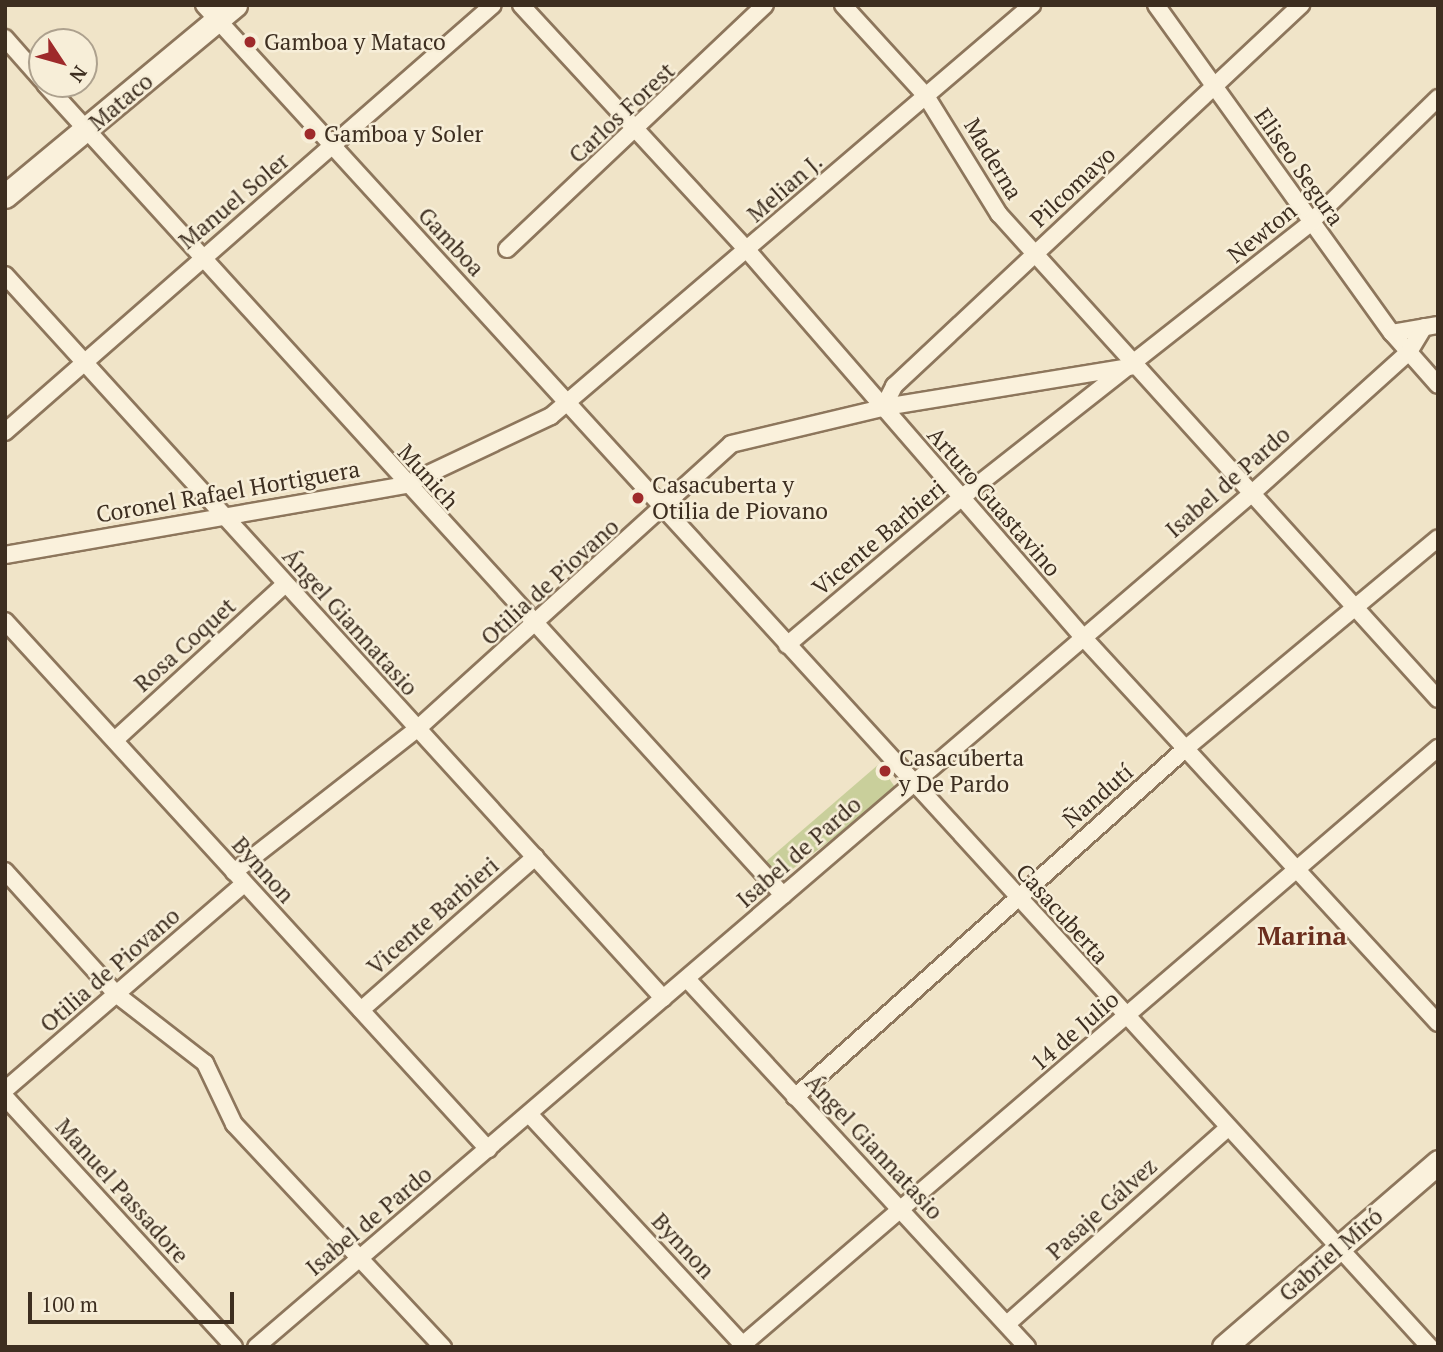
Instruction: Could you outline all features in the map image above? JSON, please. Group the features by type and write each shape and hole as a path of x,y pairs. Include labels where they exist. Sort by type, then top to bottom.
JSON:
{"street":[{"name":"Mataco","path":"5,196 86,131 211,13 235,5"},
{"name":"Manuel Soler","path":"5,432 493,5"},
{"name":"Arturo Guastavino","path":"521,5 748,251 1082,636 1438,1023"},
{"name":"Carlos Forest","path":"507,249 638,131 765,5"},
{"name":"Maderna","path":"843,5 926,96 999,214 1250,495 1438,699"},
{"name":"Melian J.","path":"567,404 1032,5"},
{"name":"Eliseo Segura","path":"1156,5 1310,223 1392,333 1438,385"},
{"name":"Pilcomayo","path":"883,408 894,386 1301,5"},
{"name":"Gamboa","path":"211,13 663,509"},
{"name":"Munich","path":"5,37 28,64"},
{"name":"Munich","path":"58,98 405,485 783,895"},
{"name":"Newton","path":"1136,366 1310,223 1438,98"},
{"name":"Ángel Giannatasio","path":"5,275 88,361 416,730 663,998"},
{"path":"1392,333 1431,326"},
{"name":"Isabel de Pardo","path":"257,1347 530,1115 1082,636 1250,495 1409,352 1431,326"},
{"name":"Otilia de Piovano","path":"5,1090 116,994 239,878 536,627 731,444 883,408 1136,366"},
{"name":"Vicente Barbieri","path":"787,645 961,498 1136,366"},
{"name":"Coronel Rafael Hortiguera","path":"5,555 224,514 405,485 567,404"},
{"name":"Casacuberta","path":"663,509 1126,1018 1430,1347"},
{"name":"Ñandutí","path":"795,1097 1185,749 1438,537"},
{"name":"Rosa Coquet","path":"116,739 285,584"},
{"name":"Bynnon","path":"5,621 116,739 239,878 488,1149"},
{"name":"14 de Julio","path":"743,1346 1438,748"},
{"name":"Vicente Barbieri","path":"361,1010 535,858"},
{"path":"5,872 116,994 205,1063 234,1124 443,1347"},
{"name":"Ángel Giannatasio","path":"687,979 1027,1347"},
{"name":"Manuel Passadore","path":"5,1097 234,1347"},
{"name":"Bynnon","path":"530,1115 743,1346"},
{"name":"Pasaje Gálvez","path":"1007,1324 1228,1128"},
{"name":"Gabriel Miró","path":"1224,1347 1438,1162"}],"green space":[{"path":"879,764 897,790 778,880 763,864"}],"place":[{"name":"Gamboa y Mataco","path":"250,42"},
{"name":"Gamboa y Soler","path":"310,134"},
{"name":"Casacuberta y Otilia de Piovano","path":"638,498"},
{"name":"Casacuberta y De Pardo","path":"885,771"}],"district":[{"name":"Marina","path":"1302,936"}]}
